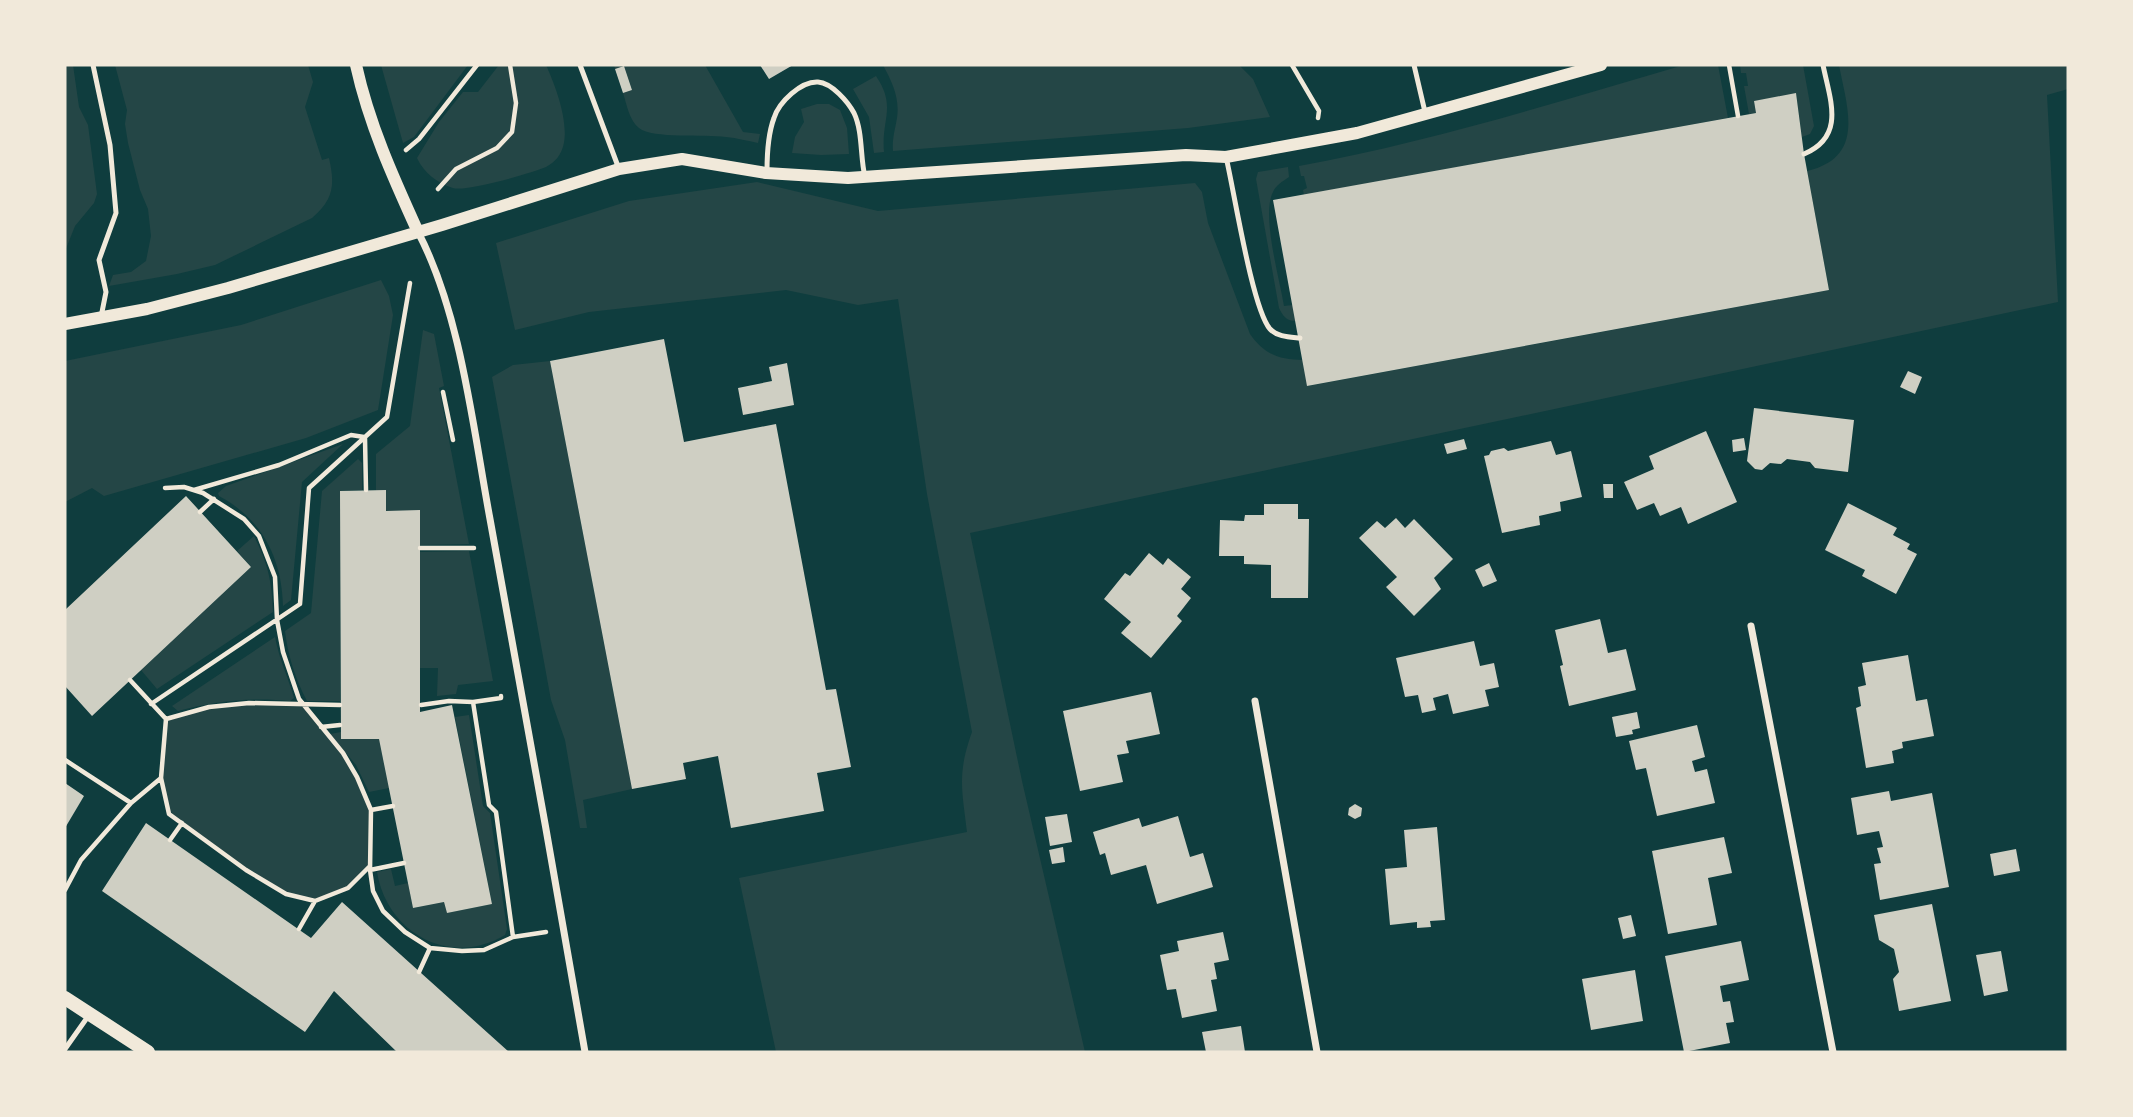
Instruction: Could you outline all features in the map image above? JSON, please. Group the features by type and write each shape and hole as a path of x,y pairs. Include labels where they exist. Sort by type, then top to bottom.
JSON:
{"main road":[{"path":"65,998 148,1052"}],"street":[{"path":"356,65 363,96 384,159 434,263 454,335 530,738 585,1052"},
{"path":"65,324 147,309 228,289 619,169 682,159 766,173 864,177 1186,155 1227,157 1357,133 1426,116 1601,65"},
{"path":"1751,626 1833,1052"},
{"path":"1255,701 1317,1052"}],"lane":[{"path":"93,65 110,145 116,213 99,260 106,292 101,317"},
{"path":"580,65 619,169"},
{"path":"1413,65 1426,116"},
{"path":"1804,154 1819,148 1828,136 1833,122 1823,65"},
{"path":"766,173 771,133 778,110 792,94 808,84 818,82 829,86 854,113 864,177"},
{"path":"1227,157 1257,301 1270,329 1285,337 1300,338"},
{"path":"65,1049 90,1014"}],"path":[{"path":"406,151 419,139 477,65"},
{"path":"438,189 456,169 497,148 512,132 516,103 510,65"},
{"path":"1292,65 1319,111 1318,118"},
{"path":"1730,65 1738,116"},
{"path":"151,704 300,604 309,488 387,417 410,283"},
{"path":"443,392 453,444"},
{"path":"194,490 279,465 351,435 365,437"},
{"path":"365,437 366,490"},
{"path":"165,488 184,487 214,499 244,519 259,536 275,577 277,620 283,652 299,699 343,753 371,810 370,869 373,891 383,911 405,932 430,948 484,950 513,937 563,929"},
{"path":"200,512 214,499"},
{"path":"471,535 476,562"},
{"path":"420,548 474,548"},
{"path":"130,680 166,719 161,778 169,814 256,876 286,894 315,901 348,888 370,869 404,863"},
{"path":"421,705 501,698 498,684"},
{"path":"473,702 489,805 496,812 513,937"},
{"path":"166,719 209,707 249,703 340,705"},
{"path":"320,728 340,725"},
{"path":"65,760 131,803"},
{"path":"65,890 81,860 131,803 161,778"},
{"path":"371,810 393,806"},
{"path":"170,839 182,823"},
{"path":"299,929 315,901"},
{"path":"419,972 430,948"}],"shaded area":[{"path":"65,65 73,65 79,107 88,125 97,194 94,203 75,226 65,251"},
{"path":"115,65 308,65 313,82 305,107 322,160 329,158 332,184 329,198 312,218 215,265 109,286 113,275 131,272 146,261 151,236 148,209 140,190 128,143 125,124 127,110"},
{"path":"381,65 468,65 414,137 403,143"},
{"path":"499,65 546,65 562,111 565,136 563,148 554,161 539,170 471,187 447,186 427,173 417,158 439,122 463,92 478,92"},
{"path":"614,65 705,65 743,132 760,134 758,143 726,137 655,134 639,128 631,117 623,93 632,90 624,66 615,69"},
{"path":"883,65 1239,65 1253,79 1270,117 1188,128 893,151 897,104"},
{"path":"1684,65 1718,65 1728,118 1304,195 1303,190 1307,188 1299,166 1445,133"},
{"path":"1740,65 1803,65 1814,126 1810,134 1802,137 1796,94 1754,101 1756,113 1749,114 1744,86 1748,86 1746,73 1741,73"},
{"path":"1839,65 2068,65 2068,89 2047,95 2058,302 970,533 1022,781 1085,1052 776,1052 739,878 967,832 962,793 963,771 972,732 927,494 898,299 858,305 786,290 589,312 515,330 496,243 629,201 757,182 878,211 1195,183 1202,192 1208,223 1250,334 1273,354 1287,359 1303,360 1308,386 1829,290 1807,171 1826,164 1838,155 1845,143 1848,114"},
{"path":"876,76 886,96 887,113 884,152 874,153 869,117 853,89"},
{"path":"817,104 829,104 840,110 847,128 849,154 792,153 795,137 804,122 801,109"},
{"path":"1288,167 1289,177 1273,192 1269,216 1272,248 1284,306 1293,305 1297,321 1286,318 1279,308 1256,179 1258,172"},
{"path":"381,280 389,296 393,315 378,410 306,438 104,496 92,488 65,502 65,361 241,325"},
{"path":"423,330 434,334 444,386 439,388 469,544 420,545 419,511 386,511 386,491 376,491 376,454 410,426"},
{"path":"550,361 632,789 583,800 587,828 580,828 565,740 551,700 492,377 513,365"},
{"path":"343,444 302,482 291,600 283,606 279,572 267,542 247,516 218,493 226,486"},
{"path":"358,459 362,463 362,490 340,491 340,701 307,701 293,667 285,631 311,613 322,491"},
{"path":"254,536 268,573 273,612 157,689 141,670 251,567 237,551"},
{"path":"469,551 493,681 458,685 456,694 437,696 438,668 420,668 420,552"},
{"path":"275,637 294,698 290,701 234,701 178,711 172,706"},
{"path":"249,703 305,706 343,753 371,810 370,867 348,888 315,901 286,894 245,870 169,814 161,778 166,719 209,707"},
{"path":"469,715 483,806 490,813 507,929 505,935 484,944 463,948 443,946 424,939 407,927 393,912 383,894 377,872 391,869 395,886 408,883 413,908 444,902 447,913 492,904 455,717"},
{"path":"341,732 341,739 379,739 389,788 369,792 356,765 330,734"}],"building":[{"path":"760,65 793,65 769,79"},
{"path":"624,66 632,90 623,93 615,69"},
{"path":"1796,93 1804,154 1829,290 1307,386 1273,200 1756,113 1754,101"},
{"path":"664,339 684,442 776,424 826,690 836,689 851,767 817,773 824,811 731,828 718,756 683,763 686,779 632,789 550,361"},
{"path":"787,363 794,405 743,415 738,388 772,381 769,367"},
{"path":"1908,371 1922,377 1915,394 1900,387"},
{"path":"1754,408 1854,420 1848,472 1815,468 1810,462 1787,459 1781,464 1770,463 1762,470 1755,469 1747,461"},
{"path":"1706,431 1737,502 1688,524 1681,507 1660,516 1654,503 1637,510 1624,482 1654,469 1649,456"},
{"path":"1744,438 1746,450 1733,452 1732,440"},
{"path":"1464,439 1467,449 1447,454 1444,444"},
{"path":"1551,441 1556,455 1571,451 1582,497 1560,502 1561,511 1539,516 1540,525 1502,533 1484,456 1504,448 1508,451"},
{"path":"1603,484 1613,484 1613,498 1604,498"},
{"path":"386,490 386,511 420,510 420,712 452,705 492,904 447,913 444,902 413,908 379,739 341,739 340,491"},
{"path":"186,496 251,567 92,716 65,686 65,610"},
{"path":"1848,503 1897,528 1893,535 1910,544 1907,549 1917,554 1896,594 1862,576 1865,570 1825,550"},
{"path":"1264,504 1298,504 1298,519 1309,519 1308,598 1271,598 1271,565 1244,564 1244,556 1219,556 1220,520 1244,521 1245,515 1264,515"},
{"path":"1396,518 1405,528 1414,519 1453,559 1434,578 1441,589 1414,616 1386,587 1397,577 1359,538 1377,521 1385,528"},
{"path":"1149,553 1163,565 1168,558 1191,577 1181,589 1191,598 1177,616 1182,621 1151,658 1121,633 1131,622 1104,599 1125,573 1130,576"},
{"path":"1489,563 1497,581 1483,587 1475,570"},
{"path":"1600,619 1608,653 1626,649 1636,690 1569,706 1555,630"},
{"path":"1474,641 1480,666 1494,663 1499,687 1485,690 1489,706 1453,714 1448,694 1433,698 1436,710 1422,713 1418,695 1405,697 1396,658"},
{"path":"1908,655 1916,701 1927,699 1934,736 1902,742 1903,748 1892,751 1894,763 1866,768 1856,708 1861,706 1858,687 1866,685 1862,663"},
{"path":"1151,692 1160,734 1126,741 1129,753 1117,755 1123,782 1080,791 1063,711"},
{"path":"1637,712 1640,728 1632,730 1633,734 1616,737 1612,717"},
{"path":"1697,725 1705,757 1692,761 1695,772 1707,769 1715,803 1657,816 1646,768 1636,770 1629,741"},
{"path":"65,783 84,796 65,828"},
{"path":"1889,791 1891,801 1932,793 1949,887 1880,900 1874,864 1881,863 1877,848 1883,847 1879,831 1857,835 1851,798"},
{"path":"1355,804 1362,808 1361,816 1355,819 1348,815 1349,808"},
{"path":"1067,814 1072,842 1050,846 1045,817"},
{"path":"1178,816 1190,857 1203,853 1213,887 1157,904 1146,865 1111,875 1105,853 1100,855 1093,832 1139,818 1142,827"},
{"path":"146,823 311,938 342,902 509,1052 397,1052 334,991 305,1032 102,891"},
{"path":"1437,827 1445,920 1430,921 1431,927 1417,928 1417,922 1390,925 1385,869 1407,867 1404,830"},
{"path":"1724,837 1732,873 1708,878 1717,925 1668,934 1652,851"},
{"path":"1063,847 1065,862 1052,864 1049,850"},
{"path":"2016,849 2020,871 1994,876 1990,854"},
{"path":"1932,904 1951,1001 1899,1011 1893,979 1899,972 1894,949 1879,940 1874,915"},
{"path":"1631,915 1636,936 1623,939 1618,918"},
{"path":"1223,932 1229,960 1214,963 1217,979 1211,980 1217,1011 1182,1018 1176,989 1167,990 1160,955 1179,951 1177,941"},
{"path":"1741,941 1749,980 1720,986 1723,1002 1730,1001 1734,1022 1726,1023 1730,1043 1684,1052 1665,956"},
{"path":"2001,951 2008,991 1984,996 1976,955"},
{"path":"1635,970 1643,1021 1591,1030 1582,979"},
{"path":"1241,1026 1245,1052 1206,1052 1202,1032"}]}
